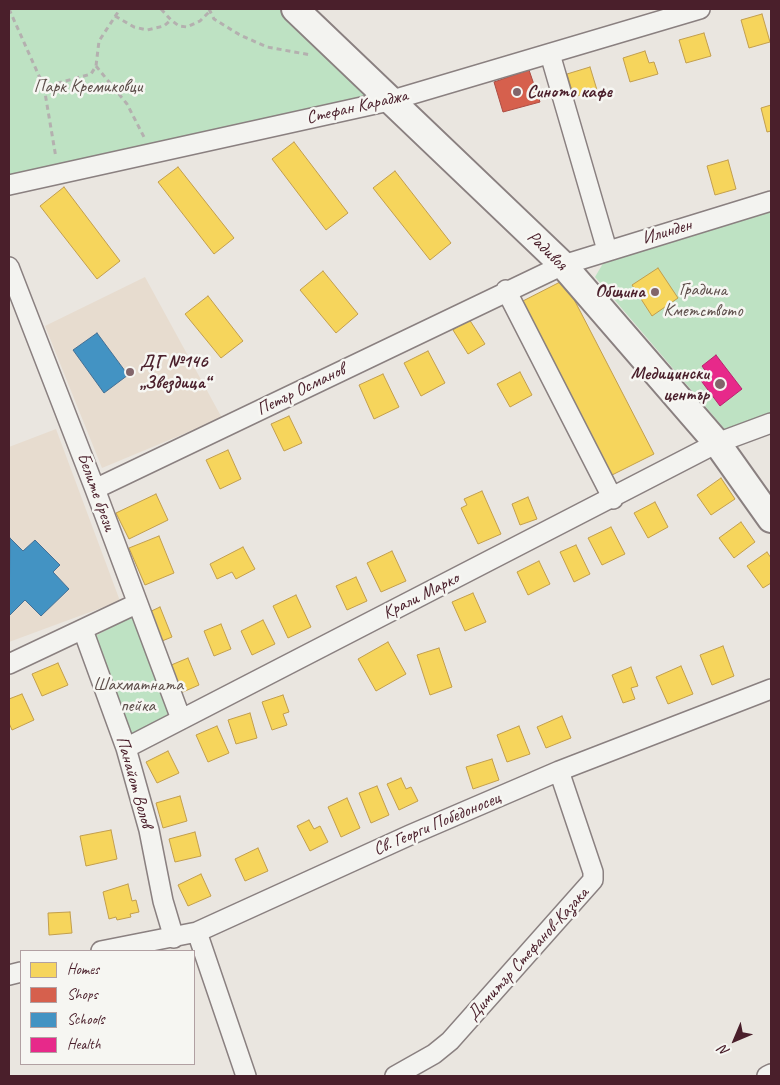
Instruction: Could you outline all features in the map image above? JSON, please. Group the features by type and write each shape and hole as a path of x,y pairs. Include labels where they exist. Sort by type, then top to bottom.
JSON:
{"street":[{"name":"Радивоя","path":"295,9 389,101 563,264 717,443 771,518"},
{"name":"Стефан Караджа","path":"9,185 389,101 700,9"},
{"path":"550,54 607,250"},
{"name":"Илинден","path":"563,264 771,201"},
{"name":"Петър Османов","path":"95,489 563,264"},
{"name":"Белите брези","path":"10,276 95,489 136,604 181,719"},
{"path":"506,290 613,498"},
{"name":"Крали Марко","path":"126,748 717,443 771,423"},
{"path":"9,664 136,604"},
{"name":"Панайот Волов","path":"83,630 126,748 149,830 163,901 174,938"},
{"name":"Св. Георги Победоносец","path":"107,950 197,932 410,835 559,771 771,689"},
{"name":"Димитър Стефанов-Казака","path":"395,1076 434,1054 450,1041 593,880 593,872 559,771"},
{"path":"197,932 246,1076"},
{"path":"767,1076 771,1074"}],"path":[{"path":"9,9 44,87 58,174"},
{"path":"44,87 91,74 96,66 99,42 120,9"},
{"path":"161,9 180,26 187,27 200,21 209,10 214,19 267,46 316,55"},
{"path":"115,16 134,27 147,30 164,26 172,20"},
{"path":"96,66 127,104 152,153"}],"shaded area":[{"name":"ДГ №146 „Звездица“","path":"145,277 222,418 102,468 45,326"},
{"path":"56,429 120,601 9,642 9,447"}],"green space":[{"name":"Парк Кремиковци","path":"9,9 295,9 389,101 9,185"},
{"name":"Градина Кметството","path":"771,208 771,413 728,433 595,277 605,260"},
{"name":"Шахматната пейка","path":"133,616 168,714 129,738 95,636"}],"building: Homes":[{"path":"762,14 770,42 749,48 741,20"},
{"path":"704,33 711,56 686,63 679,40"},
{"path":"645,51 649,63 654,62 658,74 630,82 623,58"},
{"path":"590,67 597,90 574,97 567,74"},
{"path":"771,105 771,131 767,132 761,108"},
{"path":"294,142 348,213 326,230 272,159"},
{"path":"728,160 736,189 715,195 707,166"},
{"path":"178,167 234,238 214,254 158,182"},
{"path":"395,171 451,243 430,260 373,188"},
{"path":"64,187 120,261 97,279 40,206"},
{"name":"Община","path":"658,268 678,298 652,316 632,285"},
{"path":"323,271 358,314 336,333 300,290"},
{"path":"564,280 654,454 606,478 517,304"},
{"path":"208,296 243,341 221,358 185,314"},
{"path":"469,319 485,344 468,354 453,330"},
{"path":"428,351 445,383 421,396 404,363"},
{"path":"520,372 532,395 510,407 497,384"},
{"path":"383,374 399,407 374,419 359,385"},
{"path":"289,416 302,443 284,451 271,424"},
{"path":"228,450 241,479 220,489 206,460"},
{"path":"721,478 735,499 711,515 697,495"},
{"path":"482,491 501,534 478,544 461,508 467,505 464,499"},
{"path":"156,494 168,520 129,539 116,513"},
{"path":"528,497 537,519 520,525 512,504"},
{"path":"655,502 668,527 648,538 634,513"},
{"path":"741,522 755,542 734,558 719,538"},
{"path":"611,527 625,554 602,565 588,538"},
{"path":"159,536 174,573 145,585 129,548"},
{"path":"576,545 590,574 574,582 560,552"},
{"path":"243,547 255,569 236,579 232,572 217,579 210,564"},
{"path":"392,551 406,581 381,592 367,563"},
{"path":"767,552 771,558 771,583 763,588 747,566"},
{"path":"539,561 550,584 528,595 517,572"},
{"path":"356,577 367,601 347,610 336,586"},
{"path":"473,593 486,622 465,631 452,602"},
{"path":"296,595 311,627 288,638 273,606"},
{"path":"160,607 172,637 157,643 145,614"},
{"path":"263,620 275,644 252,655 241,631"},
{"path":"221,624 231,649 214,656 204,631"},
{"path":"388,642 406,674 376,691 358,659"},
{"path":"723,646 734,676 712,685 700,655"},
{"path":"439,648 452,687 430,695 417,655"},
{"path":"188,658 199,685 176,695 164,668"},
{"path":"58,663 68,685 42,696 32,674"},
{"path":"681,666 693,694 668,704 656,677"},
{"path":"631,667 638,686 631,688 635,699 623,703 612,675"},
{"path":"22,694 34,720 12,730 9,723 9,699"},
{"path":"283,695 289,712 283,714 287,725 272,730 262,702"},
{"path":"250,713 257,738 236,744 228,720"},
{"path":"562,716 571,738 546,748 537,727"},
{"path":"217,726 229,753 208,762 196,735"},
{"path":"519,726 530,754 507,762 497,735"},
{"path":"168,751 179,773 157,783 146,762"},
{"path":"492,759 499,780 473,789 466,767"},
{"path":"401,778 406,789 411,787 418,801 399,810 387,784"},
{"path":"377,786 389,815 371,823 359,793"},
{"path":"180,796 187,821 163,828 156,803"},
{"path":"347,798 360,828 341,837 328,807"},
{"path":"309,820 314,829 320,826 328,842 310,851 297,826"},
{"path":"111,830 117,859 86,866 80,836"},
{"path":"195,832 201,856 175,862 169,839"},
{"path":"258,848 268,871 245,881 235,859"},
{"path":"201,874 211,896 188,906 178,885"},
{"path":"128,884 132,901 136,900 139,912 130,914 131,917 117,920 116,917 109,919 103,892"},
{"path":"70,912 72,933 49,935 48,913"}],"building: Shops":[{"name":"Синото кафе","path":"529,70 540,102 503,112 494,82"}],"building: Schools":[{"path":"97,333 128,375 104,393 73,350"},
{"path":"10,538 23,551 35,540 60,565 53,572 69,589 41,616 25,600 9,616"}],"building: Health":[{"name":"Медицински център","path":"716,355 742,389 720,406 699,378 706,372 702,366"}],"place":[{"name":"Синото кафе","path":"517,92"},
{"name":"Община","path":"655,292"},
{"name":"ДГ №146 „Звездица“","path":"130,372"},
{"name":"Медицински център","path":"720,384"}]}
